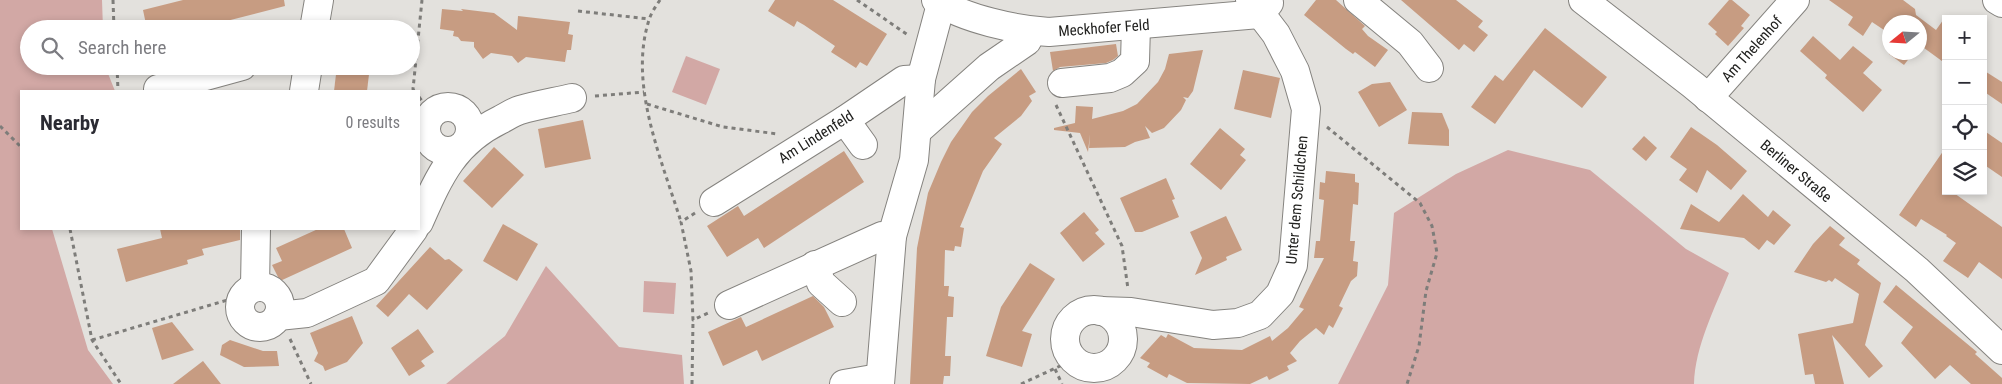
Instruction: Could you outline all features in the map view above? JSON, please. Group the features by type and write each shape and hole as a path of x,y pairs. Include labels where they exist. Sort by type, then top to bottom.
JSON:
{"street":[{"path":"316,20 319,0"},
{"path":"1358,0 1410,42 1429,68"},
{"name":"Berliner Straße","path":"1583,0 1708,98 1917,270 2002,350"},
{"name":"Am Thelenhof","path":"1708,98 1795,0"},
{"path":"1997,0 2002,2"},
{"path":"844,384 879,381 892,236 914,160 921,79 939,2"},
{"name":"Meckhofer Feld","path":"939,2 980,20 1031,31 1049,32 1136,26 1260,5"},
{"name":"Unter dem Schildchen","path":"1064,364 1068,352 1065,334 1068,325 1074,318 1091,310 1131,312 1213,325 1238,323 1260,315 1280,294 1293,265 1306,109 1295,72 1260,5"},
{"path":"1059,94 1122,74 1135,62 1136,26"},
{"path":"916,131 989,67 1027,41 1031,31"},
{"path":"158,90 210,75"},
{"path":"304,90 307,75"},
{"name":"Am Lindenfeld","path":"714,202 845,120 904,80 921,79"},
{"path":"461,146 483,128 518,111 572,98"},
{"path":"420,220 438,180 469,135 468,121 464,115 452,108 438,110 426,105"},
{"path":"845,120 863,145"},
{"path":"256,230 248,294 268,288 274,292 280,303 276,318 307,314 376,281 413,230"},
{"path":"730,305 882,236 892,236"},
{"path":"815,265 821,283 842,302"},
{"path":"1064,364 1099,368 1108,365 1116,358 1121,350 1122,330 1110,315 1100,311"}],"path":[{"path":"112,0 113,20"},
{"path":"420,20 422,0"},
{"path":"660,0 649,19 643,54 644,92 651,125 681,222 691,271 693,320 692,384"},
{"path":"856,0 929,49"},
{"path":"578,11 649,19"},
{"path":"117,75 118,90"},
{"path":"414,75 414,90"},
{"path":"572,98 644,92"},
{"path":"1059,94 1122,246 1131,312"},
{"path":"647,104 723,127 816,138"},
{"path":"1306,109 1420,202 1432,226 1436,253 1426,291 1420,346 1407,384"},
{"path":"0,126 20,146"},
{"path":"681,222 714,202"},
{"path":"70,230 92,340 121,384"},
{"path":"92,340 248,294"},
{"path":"693,320 730,305"},
{"path":"276,318 285,328 311,384"},
{"path":"1022,384 1064,364"},
{"path":"1062,384 1064,364"}],"shaded area":[{"path":"0,0 102,0 103,20 20,20 20,75 109,75 115,90 20,90 20,230 52,230 88,350 113,384 0,384"},
{"path":"686,56 720,69 706,105 672,92"},
{"path":"1508,150 1590,170 1686,249 1729,273 1702,341 1695,370 1694,384 1338,384 1388,285 1394,213 1456,174"},
{"path":"546,266 619,347 682,355 684,384 446,384 505,336"},
{"path":"644,281 676,283 674,314 643,312"}],"building":[{"path":"183,0 284,0 285,6 230,20 145,20 143,10"},
{"path":"775,0 833,0 887,34 867,66 860,62 856,68 831,52 835,46 804,25 797,21 794,27 768,11"},
{"path":"1316,0 1336,0 1365,26 1362,29 1368,36 1388,50 1375,67 1355,52 1353,54 1346,49 1304,15"},
{"path":"1401,0 1456,0 1483,21 1478,27 1488,35 1474,52 1464,44 1459,50"},
{"path":"1729,0 1732,0 1750,15 1741,26 1744,28 1728,46 1715,34 1717,32 1708,24"},
{"path":"1829,0 1903,0 1915,9 1916,15 1882,15 1882,29 1872,22 1863,36 1848,25 1853,17"},
{"path":"442,9 494,13 517,30 518,16 570,22 568,34 573,35 571,50 567,50 565,62 526,57 518,63 512,56 491,53 483,59 474,47 474,42 461,41 458,37 453,36 454,31 440,29"},
{"path":"1942,22 1942,61 1927,50 1927,23 1936,30"},
{"path":"1545,28 1607,77 1582,108 1534,70 1495,124 1471,107 1495,75 1503,81"},
{"path":"1813,36 1840,60 1853,46 1873,62 1863,73 1882,90 1863,112 1825,78 1827,75 1800,51"},
{"path":"1116,44 1118,56 1106,63 1060,67 1053,71 1050,52"},
{"path":"1203,50 1193,91 1188,98 1183,97 1186,100 1181,110 1164,128 1152,133 1145,126 1150,138 1125,147 1089,148 1090,134 1088,152 1080,133 1054,130 1054,128 1075,123 1076,106 1093,107 1092,119 1123,111 1137,104 1158,82 1165,69 1169,54"},
{"path":"1897,60 1908,60 1904,65"},
{"path":"1021,69 1036,92 1029,96 1032,101 1021,116 994,138 1002,144 983,171 960,227 964,228 961,247 955,246 954,251 945,250 944,286 949,286 948,296 954,297 953,317 947,317 945,356 951,356 950,376 944,376 943,384 910,384 917,248 928,193 951,142 972,112"},
{"path":"1243,70 1280,78 1271,118 1234,109"},
{"path":"1987,73 2002,82 2002,104 1987,94"},
{"path":"336,75 369,75 367,90 334,90"},
{"path":"1390,82 1407,110 1379,127 1358,92 1372,84"},
{"path":"1412,112 1442,113 1449,130 1449,146 1408,144"},
{"path":"583,120 591,159 545,168 538,129"},
{"path":"1691,127 1717,145 1747,171 1731,190 1707,170 1697,193 1679,180 1687,169 1670,157"},
{"path":"1220,128 1245,149 1240,155 1246,160 1221,190 1190,164"},
{"path":"1987,133 2002,143 2002,177 1987,167"},
{"path":"1644,136 1657,148 1646,161 1632,149"},
{"path":"494,147 524,175 492,208 463,181"},
{"path":"844,151 864,182 764,248 758,238 727,257 707,226 738,206 744,216"},
{"path":"1942,153 1942,195 1957,195 2002,227 2002,279 1979,262 1968,278 1943,261 1956,243 1947,235 1921,219 1916,227 1899,215"},
{"path":"1326,171 1355,174 1355,182 1359,183 1358,205 1353,204 1350,241 1355,241 1353,261 1358,262 1357,276 1351,281 1339,306 1343,308 1333,328 1329,325 1324,335 1316,328 1300,341 1290,353 1297,361 1287,366 1289,370 1269,380 1267,376 1250,384 1187,383 1169,374 1167,378 1147,367 1150,363 1140,358 1161,335 1166,338 1168,334 1194,348 1242,350 1270,336 1272,341 1288,328 1304,309 1299,307 1324,258 1314,258 1316,241 1320,241 1324,200 1319,199 1320,182 1325,183"},
{"path":"1166,178 1175,199 1172,200 1179,217 1142,232 1135,232 1120,198"},
{"path":"1743,194 1768,217 1773,210 1791,225 1774,245 1767,240 1759,250 1744,238 1680,229 1691,204 1719,222"},
{"path":"1084,212 1099,230 1095,233 1105,244 1083,262 1060,233"},
{"path":"1226,216 1242,250 1226,257 1227,260 1195,275 1202,258 1190,232"},
{"path":"503,224 538,244 517,281 483,261"},
{"path":"1830,226 1845,238 1839,245 1860,260 1857,264 1881,283 1865,345 1883,366 1869,378 1832,335 1844,384 1815,384 1813,374 1805,375 1798,334 1853,323 1859,294 1835,278 1832,282 1829,280 1826,282 1794,272 1813,244"},
{"path":"160,230 240,230 240,240 202,249 204,255 187,260 188,264 126,282 117,249 162,238"},
{"path":"316,230 344,230 352,248 280,281 272,265 282,261 276,248"},
{"path":"430,247 445,260 449,259 463,270 427,310 409,294 388,317 376,306"},
{"path":"1030,263 1055,279 1022,331 1032,334 1022,367 986,356 1001,307"},
{"path":"1896,285 1977,352 1975,354 2002,378 2002,384 1971,384 1950,365 1935,379 1901,343 1913,327 1883,302"},
{"path":"813,296 824,307 834,327 762,361 757,350 723,366 708,332 741,317 746,327"},
{"path":"352,316 363,343 347,362 325,371 323,366 314,361 318,353 310,333"},
{"path":"172,322 194,350 162,360 152,328"},
{"path":"418,329 434,352 421,361 425,366 409,376 391,348"},
{"path":"230,340 263,351 277,351 279,366 244,367 220,355 222,345"},
{"path":"203,361 221,384 173,384"}]}
